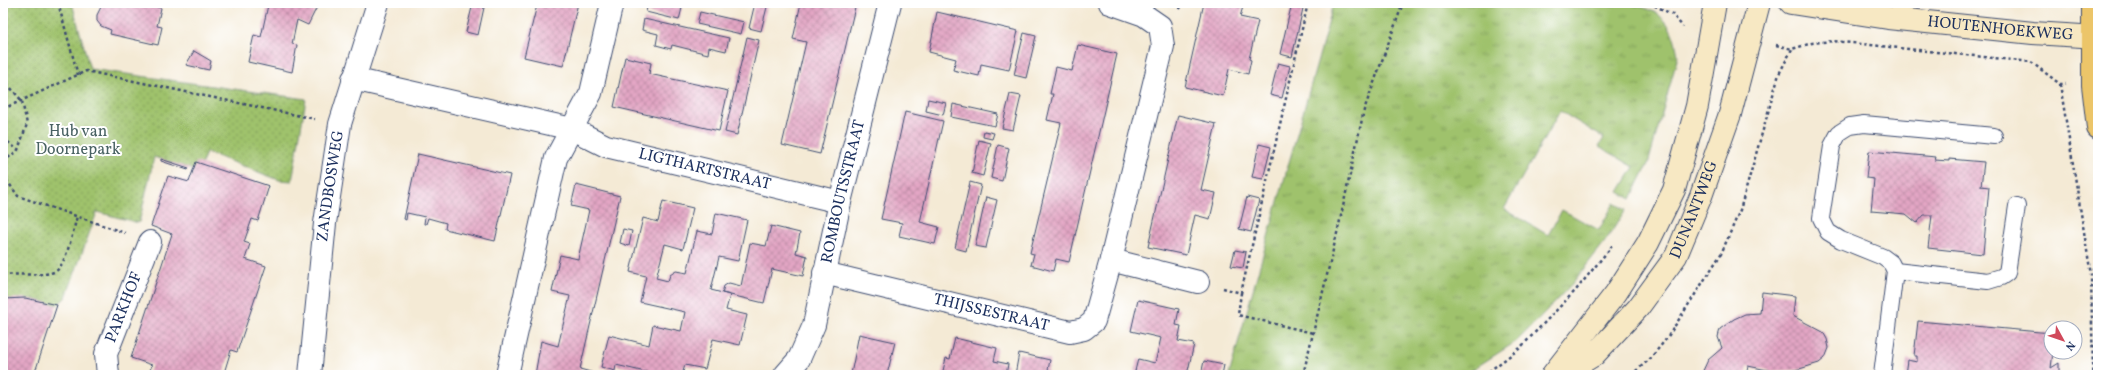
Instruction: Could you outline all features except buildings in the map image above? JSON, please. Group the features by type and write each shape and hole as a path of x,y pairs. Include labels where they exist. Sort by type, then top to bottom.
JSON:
{"main road":[{"path":"2093,3 2095,37 2093,85 2098,128"}],"street":[{"name":"ZANDBOSWEG","path":"310,375 325,223 340,124 378,3"},
{"path":"507,375 556,158 591,94 612,3"},
{"name":"ROMBOUTSSTRAAT","path":"785,375 798,359 814,325 840,202 890,3"},
{"name":"THIJSSESTRAAT","path":"824,273 1070,332 1084,330 1094,321 1111,260 1163,46 1160,26 1144,15 1110,3"},
{"name":"DUNANTWEG","path":"1552,375 1616,293 1648,243 1674,190 1697,106 1715,3"},
{"name":"DUNANTWEG","path":"1561,375 1594,355 1638,308 1676,256 1701,196 1730,114 1759,3"},
{"name":"HOUTENHOEKWEG","path":"1791,3 1888,18 2033,33 2095,37"},
{"name":"LIGTHARTSTRAAT","path":"353,79 572,129 606,146 840,202"},
{"name":"PARKHOF","path":"108,375 106,354 150,242"},
{"path":"1111,260 1198,282"}],"lane":[{"path":"1882,375 1895,271 1891,264 1883,257 1841,240 1828,232 1821,218 1832,146 1839,133 1850,126 1864,124 1994,136"},
{"path":"1895,271 1988,281 2001,277 2008,273 2017,206"}],"path":[{"path":"58,3 78,75"},
{"path":"1308,3 1240,293 1238,315 1313,333"},
{"path":"1303,375 1364,110 1403,3"},
{"path":"1649,3 1672,14 1684,28"},
{"name":"HOUTENHOEKWEG","path":"1631,375 1650,359 1667,338 1721,254 1740,210 1779,74 1792,49 1812,43 1833,41 2031,62 2060,84"},
{"path":"3,109 86,71 340,124"},
{"path":"3,79 22,101 27,124 18,150 3,162"},
{"path":"2092,375 2091,275 2060,84 2093,85"},
{"path":"3,138 18,150"},
{"path":"3,175 18,196 150,242"},
{"path":"3,275 46,273 56,271 60,266 69,246 77,216"},
{"path":"1484,375 1519,349 1576,290 1615,242"},
{"path":"1198,282 1240,293"}],"green space":[{"name":"Hub van Doornepark","path":"3,3 72,3 90,69 306,99 292,181 279,180 206,152 199,172 154,157 139,223 97,212 66,297 57,305 31,299 3,300"},
{"path":"1334,3 1623,3 1646,8 1655,12 1667,24 1672,33 1678,56 1648,164 1631,199 1619,192 1634,167 1599,146 1604,138 1560,111 1504,209 1548,235 1562,210 1599,230 1614,203 1626,210 1604,243 1571,285 1517,341 1464,375 1229,375"}]}
